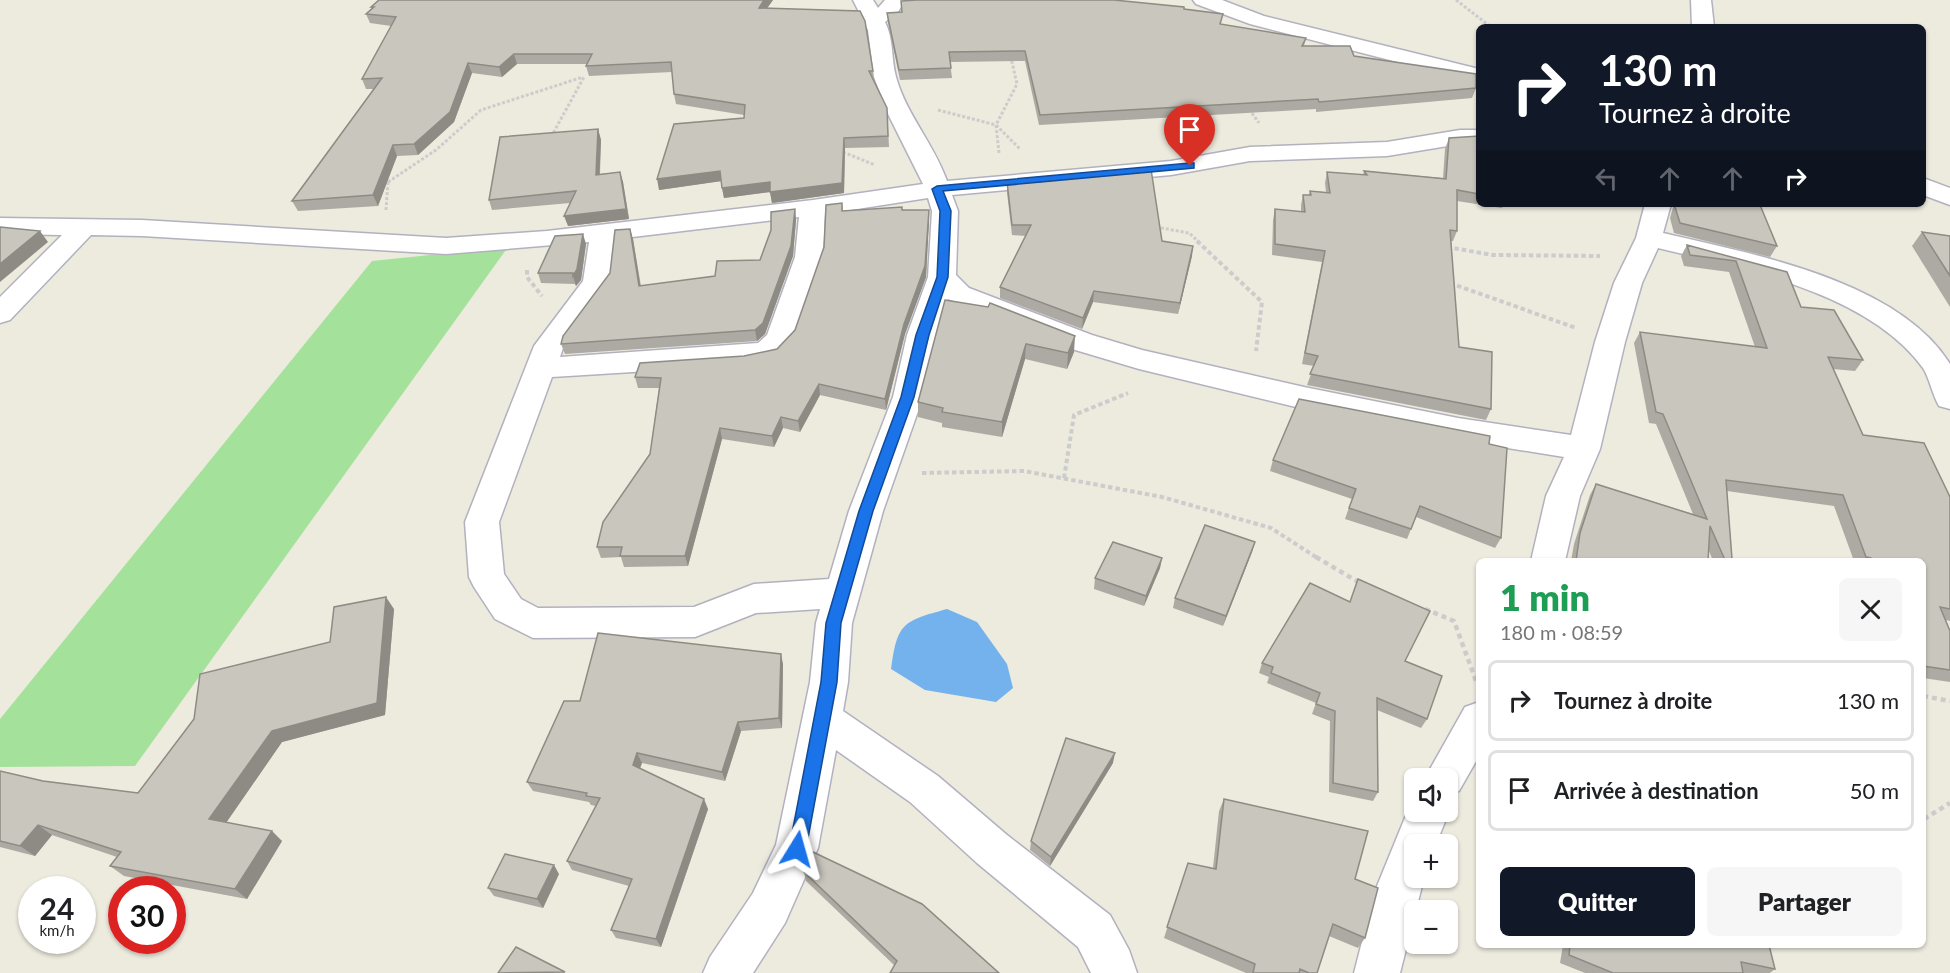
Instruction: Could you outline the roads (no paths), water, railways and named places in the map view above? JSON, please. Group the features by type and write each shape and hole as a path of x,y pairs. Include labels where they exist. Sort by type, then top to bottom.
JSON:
{"street":[{"path":"1203,0 1257,21 1476,75"},
{"path":"1701,0 1703,24"},
{"path":"726,973 769,908 797,849 829,682 834,623 879,474 908,397 922,335 942,277 945,211 926,161 899,112 885,77 878,7"},
{"path":"0,226 199,231 383,244 446,246 547,239 813,208 937,189 1209,163 1250,154 1378,149 1460,137 1476,137"},
{"path":"1926,187 1950,196"},
{"path":"1549,558 1563,496 1584,449 1610,342 1628,283 1645,248 1657,207"},
{"path":"541,368 746,355 767,351 780,340 808,257 813,208"},
{"path":"0,314 84,227"},
{"path":"604,232 597,282 549,346 482,522 487,577 507,609 533,623 695,622 754,599 843,593"},
{"path":"1645,248 1808,279 1849,298 1910,336 1935,362 1950,398"},
{"path":"942,277 958,294 1082,342 1121,354 1252,385 1447,426 1584,449"},
{"path":"822,718 924,789 992,849 1094,931 1119,971"},
{"path":"1451,768 1476,724"},
{"path":"1377,973 1396,891 1404,872"}],"water":[{"path":"947,609 977,622 1007,664 1013,688 996,702 925,690 891,669 896,642 905,626 921,617"}]}
